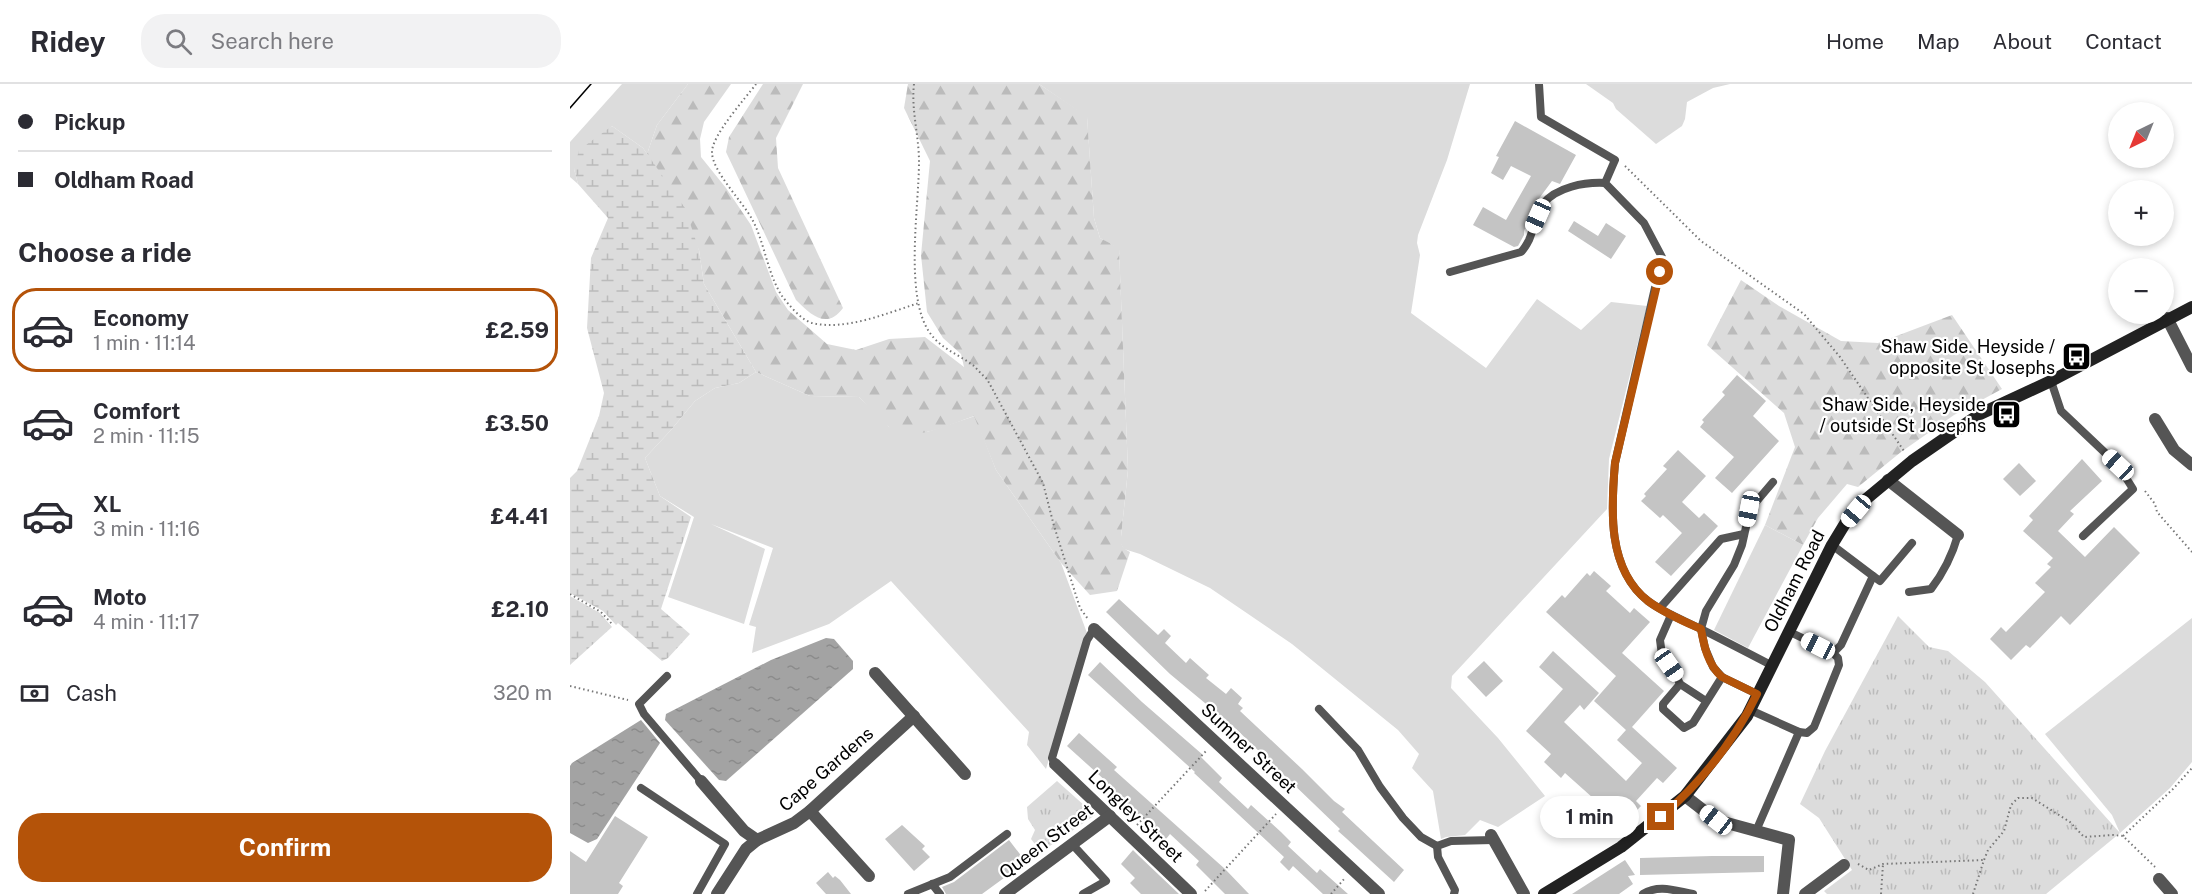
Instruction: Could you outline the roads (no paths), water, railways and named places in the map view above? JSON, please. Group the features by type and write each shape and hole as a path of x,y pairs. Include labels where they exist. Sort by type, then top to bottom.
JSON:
{"main road":[{"name":"Oldham Road","path":"2174,315 2192,307"},
{"name":"Oldham Road","path":"1544,894 1621,847 1685,796 1724,748 1750,710 1832,545 1846,522 1865,500 1911,461 1980,414 2050,381 2156,324"}],"street":[{"path":"2170,324 2192,367"},
{"path":"2155,419 2174,450 2192,465"},
{"path":"1888,480 1958,535"},
{"name":"Sumner Street","path":"1094,629 1379,894"},
{"path":"875,673 965,774"},
{"name":"Cape Gardens","path":"757,840 794,824 914,716"},
{"name":"Longley Street","path":"1055,764 1191,894"},
{"path":"701,781 744,831 757,840 746,849 721,893"},
{"path":"1685,796 1716,820 1789,840 1783,894"},
{"path":"810,811 870,876"},
{"name":"Queen Street","path":"1005,894 1110,816"},
{"path":"1492,838 1524,894"},
{"path":"1805,894 1819,890 1844,865"},
{"path":"2159,879 2172,894"}],"lane":[{"path":"1539,84 1541,117 1615,160 1605,183"},
{"path":"1450,272 1521,252 1529,240 1542,204 1569,188 1590,182 1605,183 1644,223 1662,256 1615,463 1612,495 1614,533 1618,552 1634,586 1649,601 1671,615 1771,665"},
{"path":"2050,381 2061,411 2118,465 2133,489 2083,536"},
{"path":"1757,694 1722,677 1713,667 1705,648 1701,629 1713,597 1725,582 1734,565 1749,509 1773,482"},
{"path":"1660,608 1721,539 1744,534"},
{"path":"1909,592 1931,589 1953,555 1958,535"},
{"path":"1832,545 1880,582 1912,543"},
{"path":"1833,653 1841,645 1873,576"},
{"path":"1671,615 1659,646 1680,684 1706,701"},
{"path":"1055,764 1052,758 1087,640 1094,629"},
{"path":"1750,710 1799,732 1807,733 1814,727 1839,665 1838,658 1833,653 1788,631"},
{"path":"667,676 639,704 644,714 701,781"},
{"path":"1680,684 1663,704 1663,709 1684,728 1691,725 1722,677"},
{"path":"1319,709 1358,750 1380,787 1403,818 1421,837 1437,846 1451,841 1492,838"},
{"path":"1756,831 1799,732"},
{"path":"641,788 725,844 696,894"},
{"path":"908,894 950,877 1007,834"},
{"path":"1072,844 1106,881 1083,894"},
{"path":"1437,846 1438,857 1455,890 1454,894"},
{"path":"932,884 940,894"},
{"path":"1643,894 1654,888 1693,894"}],"water":[{"path":"826,638 834,639 853,661 853,669 726,781 719,780 665,720 666,714 771,660"},
{"path":"641,720 660,743 597,839 588,843 570,833 570,766"}],"tram line":[{"path":"570,108 591,84"}],"place":[{"name":"Shaw Side. Heyside / opposite St Josephs","path":"2076,356"},
{"name":"Shaw Side, Heyside / outside St Josephs","path":"2007,414"}]}
